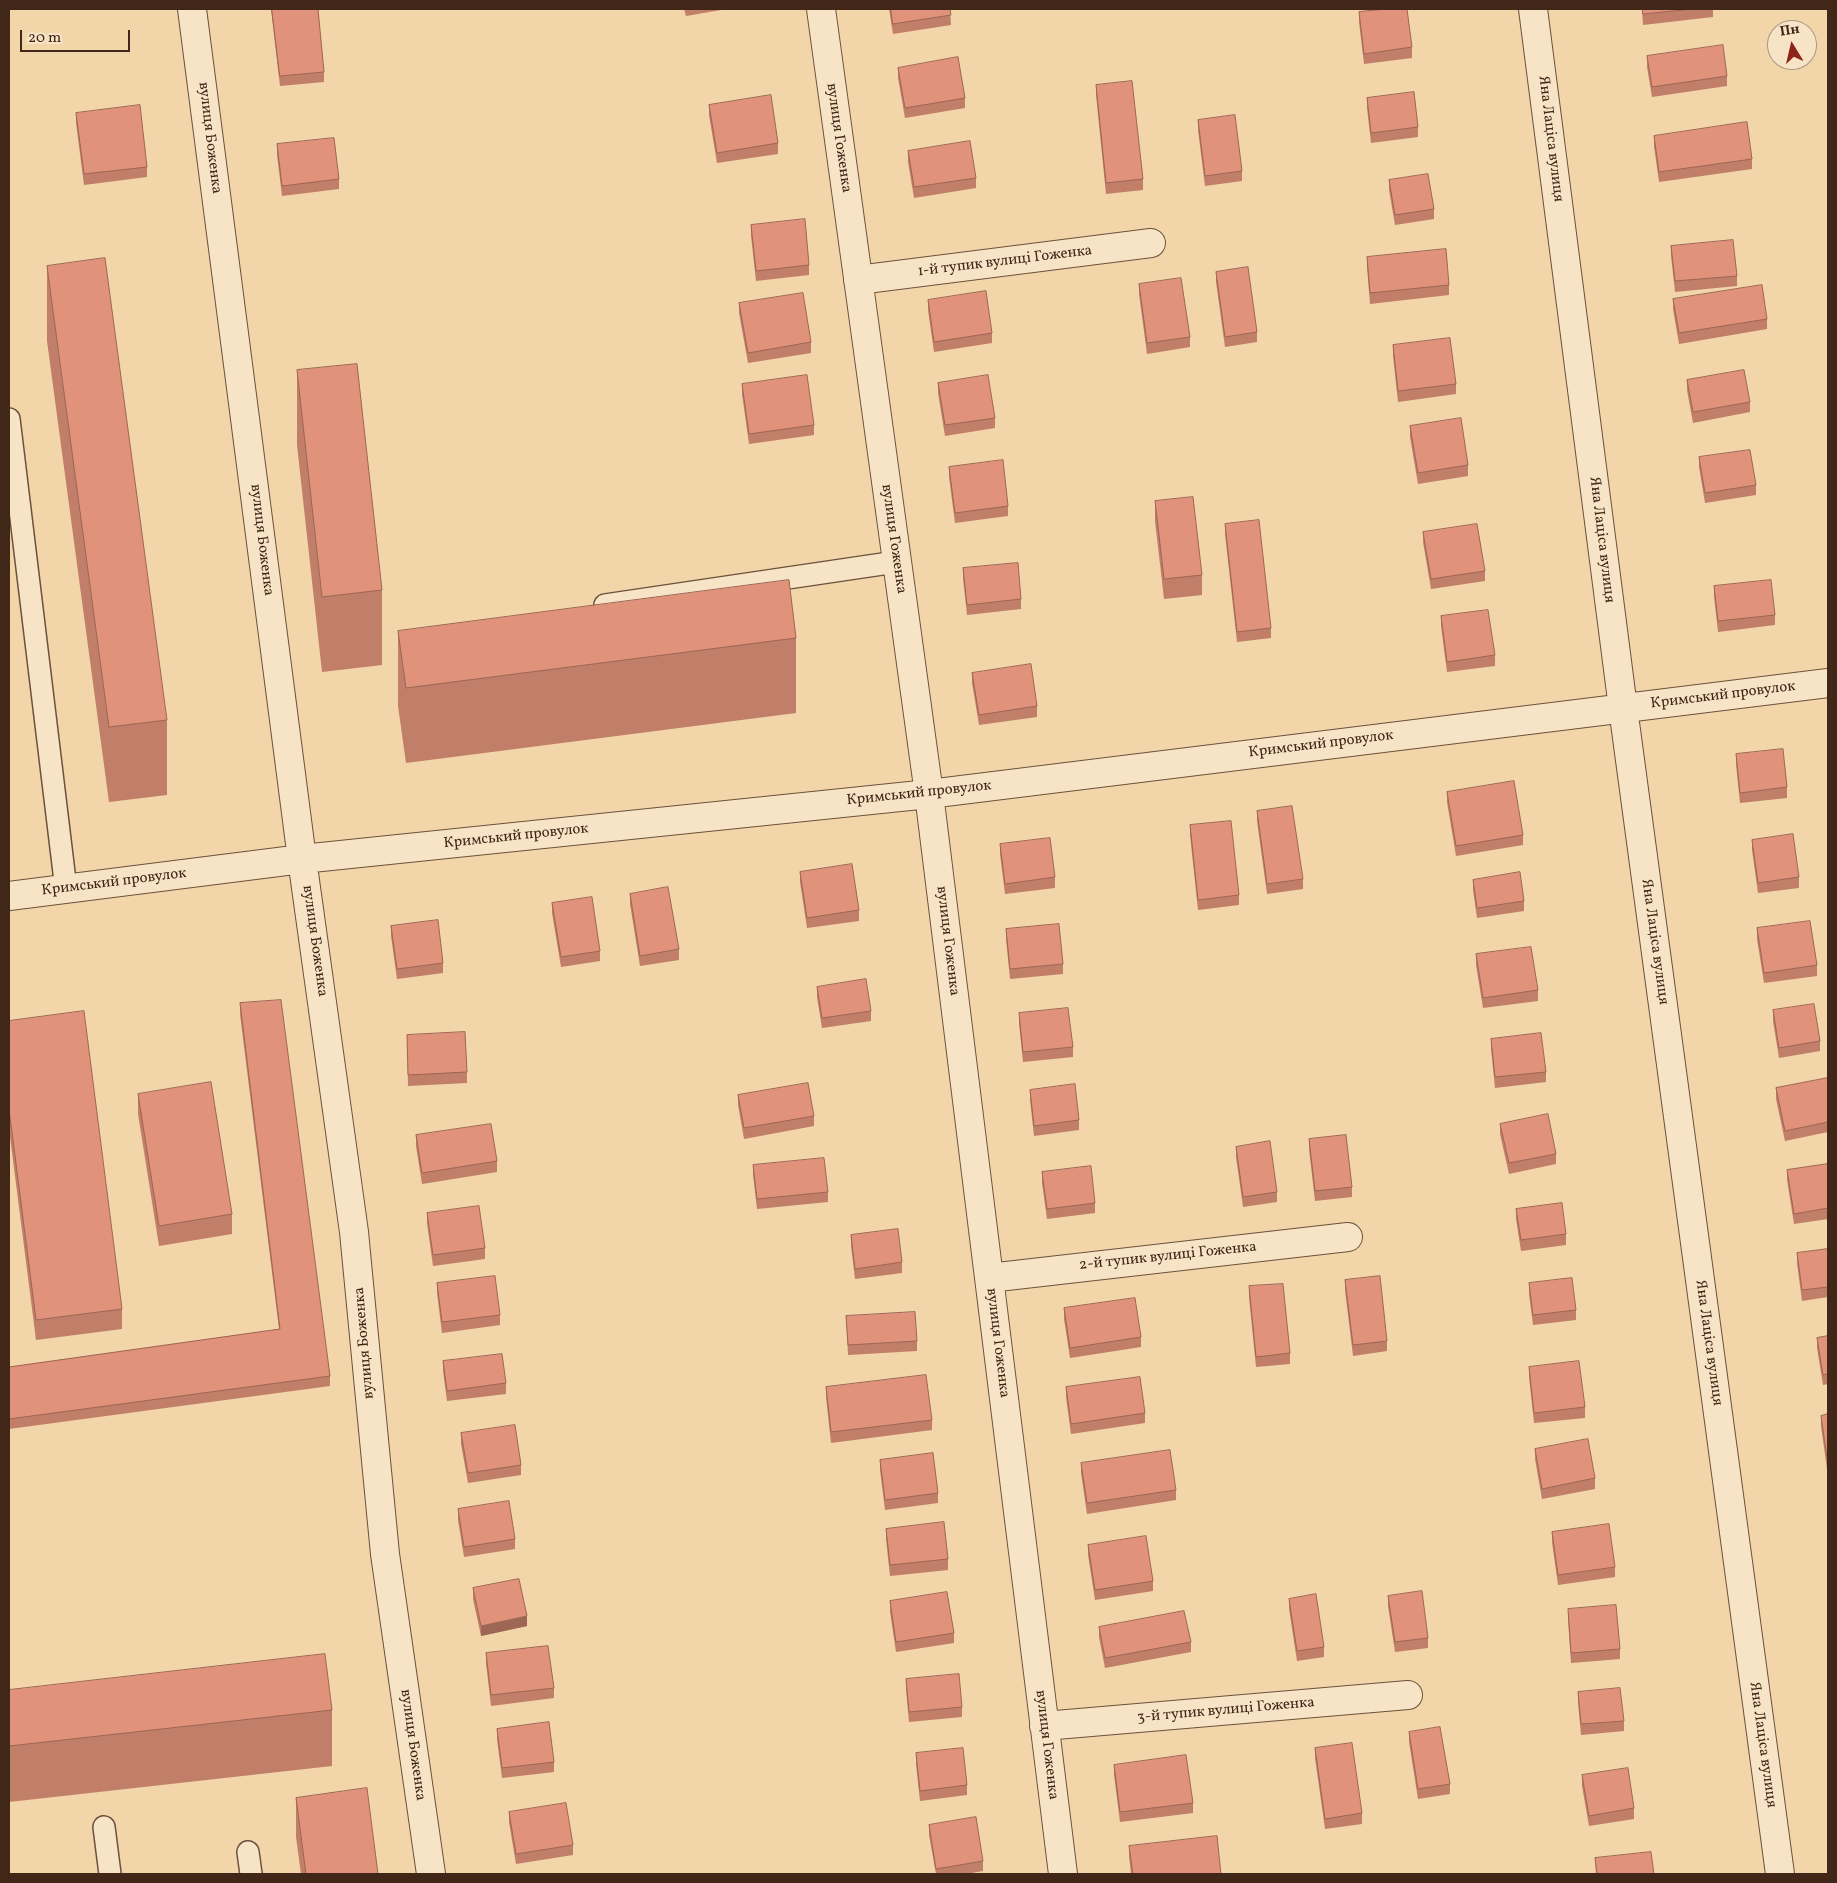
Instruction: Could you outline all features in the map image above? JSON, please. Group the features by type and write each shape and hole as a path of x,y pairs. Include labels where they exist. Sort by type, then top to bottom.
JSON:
{"street":[{"name":"вулиця Боженка","path":"192,9 302,859 354,1232 385,1554 431,1874"},
{"name":"вулиця Гоженка","path":"821,9 929,794 1062,1874"},
{"name":"Яна Лаціса вулиця","path":"1533,9 1623,708 1780,1874"},
{"name":"1-й тупик вулиці Гоженка","path":"858,280 1151,243"},
{"name":"Кримський провулок","path":"9,896 302,859 929,794 1828,683"},
{"name":"2-й тупик вулиці Гоженка","path":"989,1278 1348,1237"},
{"name":"3-й тупик вулиці Гоженка","path":"1044,1726 1408,1695"}],"lane":[{"path":"9,419 66,889"},
{"path":"585,608 896,562"},
{"path":"104,1827 110,1874"},
{"path":"248,1852 251,1874"}],"building":[{"path":"272,9 318,9 324,72 280,76"},
{"path":"891,9 950,9 951,15 893,24"},
{"path":"1407,9 1412,47 1364,54 1359,12"},
{"path":"1643,9 1693,9 1643,14"},
{"path":"1723,45 1727,76 1652,87 1647,56"},
{"path":"958,57 965,98 905,108 898,68"},
{"path":"1132,81 1143,179 1106,183 1096,85"},
{"path":"1414,92 1418,127 1371,133 1367,98"},
{"path":"771,95 778,143 717,153 709,105"},
{"path":"140,105 147,167 84,174 76,113"},
{"path":"1235,115 1242,171 1205,176 1198,120"},
{"path":"1747,122 1752,159 1659,172 1654,136"},
{"path":"334,138 339,179 282,186 277,144"},
{"path":"970,141 976,178 914,187 908,151"},
{"path":"1428,174 1434,209 1395,215 1389,180"},
{"path":"805,219 809,265 756,271 751,225"},
{"path":"1733,240 1737,276 1675,281 1671,246"},
{"path":"1446,249 1449,285 1370,293 1367,257"},
{"path":"105,258 167,720 109,727 47,266"},
{"path":"1248,267 1257,332 1225,337 1216,272"},
{"path":"1181,278 1190,337 1147,343 1139,284"},
{"path":"1762,285 1767,319 1679,333 1673,299"},
{"path":"986,291 992,333 934,342 928,300"},
{"path":"803,293 811,342 748,353 739,303"},
{"path":"1450,338 1456,384 1398,391 1393,345"},
{"path":"357,364 382,590 322,597 297,370"},
{"path":"1744,370 1750,402 1693,412 1687,380"},
{"path":"807,375 814,425 749,434 742,384"},
{"path":"988,375 995,418 945,425 938,383"},
{"path":"1461,418 1468,465 1418,473 1410,426"},
{"path":"1750,450 1756,485 1705,493 1699,457"},
{"path":"1003,460 1008,506 955,513 949,467"},
{"path":"1193,497 1202,575 1164,579 1155,501"},
{"path":"1259,520 1271,628 1237,632 1225,524"},
{"path":"1477,524 1485,571 1431,579 1423,532"},
{"path":"1018,563 1021,599 967,605 963,568"},
{"path":"789,580 796,638 406,688 398,631"},
{"path":"1771,580 1775,615 1718,621 1714,586"},
{"path":"1488,610 1495,655 1447,662 1441,616"},
{"path":"1031,664 1037,706 979,715 972,673"},
{"path":"1783,749 1787,787 1740,793 1736,754"},
{"path":"1514,781 1523,835 1456,846 1447,792"},
{"path":"1292,806 1303,879 1267,884 1257,811"},
{"path":"1231,821 1239,895 1198,900 1190,825"},
{"path":"1793,834 1799,877 1758,883 1752,840"},
{"path":"1050,838 1055,877 1005,884 1000,844"},
{"path":"852,864 859,910 807,918 800,872"},
{"path":"1520,872 1524,901 1477,908 1473,880"},
{"path":"668,887 679,949 640,956 630,894"},
{"path":"592,897 600,951 561,957 552,903"},
{"path":"438,920 443,963 397,969 391,926"},
{"path":"1810,921 1817,965 1764,973 1757,928"},
{"path":"1059,924 1063,964 1010,969 1006,929"},
{"path":"1531,947 1538,990 1483,998 1476,954"},
{"path":"866,979 871,1011 822,1018 817,987"},
{"path":"281,1000 330,1376 9,1419 9,1367 280,1329 240,1003"},
{"path":"1814,1004 1820,1041 1779,1048 1773,1010"},
{"path":"1068,1008 1073,1047 1023,1052 1019,1013"},
{"path":"84,1011 122,1309 36,1320 9,1109 9,1021"},
{"path":"465,1032 467,1072 408,1075 407,1035"},
{"path":"1541,1033 1546,1072 1495,1077 1491,1039"},
{"path":"1828,1078 1828,1122 1785,1131 1776,1088"},
{"path":"211,1082 232,1214 159,1226 138,1094"},
{"path":"808,1083 814,1116 744,1128 738,1095"},
{"path":"1075,1084 1079,1120 1034,1126 1030,1090"},
{"path":"1548,1114 1556,1154 1509,1163 1500,1124"},
{"path":"491,1124 497,1161 422,1173 416,1135"},
{"path":"1346,1135 1352,1187 1315,1191 1309,1139"},
{"path":"1270,1141 1277,1192 1243,1197 1236,1147"},
{"path":"824,1158 828,1192 757,1199 753,1165"},
{"path":"1828,1164 1828,1208 1794,1214 1787,1170"},
{"path":"1091,1166 1095,1203 1047,1209 1042,1172"},
{"path":"1562,1203 1566,1234 1521,1240 1516,1209"},
{"path":"479,1206 485,1248 433,1255 427,1213"},
{"path":"898,1229 902,1262 855,1269 851,1235"},
{"path":"1828,1249 1828,1287 1802,1290 1797,1253"},
{"path":"495,1276 500,1315 442,1322 437,1283"},
{"path":"1380,1276 1387,1341 1353,1345 1345,1280"},
{"path":"1572,1278 1576,1310 1533,1315 1529,1283"},
{"path":"1283,1284 1290,1353 1256,1357 1249,1286"},
{"path":"1135,1298 1141,1337 1070,1348 1064,1308"},
{"path":"915,1312 917,1341 848,1345 846,1316"},
{"path":"1828,1336 1828,1374 1823,1375 1817,1338"},
{"path":"502,1354 506,1383 447,1391 443,1361"},
{"path":"1579,1361 1585,1407 1534,1413 1529,1367"},
{"path":"926,1375 932,1420 831,1432 826,1387"},
{"path":"1140,1377 1145,1413 1071,1424 1066,1387"},
{"path":"1828,1414 1828,1458 1827,1458 1821,1416"},
{"path":"515,1425 521,1465 468,1473 461,1433"},
{"path":"1588,1439 1595,1478 1542,1489 1535,1449"},
{"path":"1170,1450 1176,1490 1087,1503 1081,1463"},
{"path":"933,1453 938,1493 885,1500 880,1460"},
{"path":"509,1501 515,1539 464,1547 458,1509"},
{"path":"944,1522 948,1559 890,1565 886,1529"},
{"path":"1609,1524 1615,1567 1558,1575 1552,1532"},
{"path":"1146,1536 1153,1581 1095,1590 1088,1545"},
{"path":"519,1579 527,1616 481,1626 473,1588"},
{"path":"1422,1591 1428,1638 1395,1642 1388,1596"},
{"path":"947,1592 954,1633 896,1642 890,1601"},
{"path":"1316,1594 1324,1647 1297,1651 1289,1599"},
{"path":"1616,1605 1620,1649 1571,1653 1568,1609"},
{"path":"1184,1611 1191,1642 1105,1658 1099,1627"},
{"path":"548,1646 554,1688 491,1695 486,1653"},
{"path":"325,1654 332,1710 9,1746 9,1690"},
{"path":"959,1674 962,1707 909,1712 906,1679"},
{"path":"1620,1688 1624,1721 1581,1724 1578,1692"},
{"path":"549,1722 554,1762 502,1768 497,1729"},
{"path":"1440,1727 1450,1784 1418,1789 1409,1732"},
{"path":"1352,1743 1362,1813 1325,1819 1315,1748"},
{"path":"963,1748 967,1785 920,1791 916,1753"},
{"path":"1186,1755 1193,1803 1120,1812 1114,1765"},
{"path":"1628,1768 1634,1808 1589,1816 1582,1775"},
{"path":"367,1788 378,1874 306,1874 296,1798"},
{"path":"566,1803 573,1845 516,1854 509,1812"},
{"path":"976,1817 983,1861 936,1869 929,1825"},
{"path":"1217,1836 1221,1874 1133,1874 1129,1846"},
{"path":"1651,1852 1654,1874 1597,1874 1595,1858"}]}
